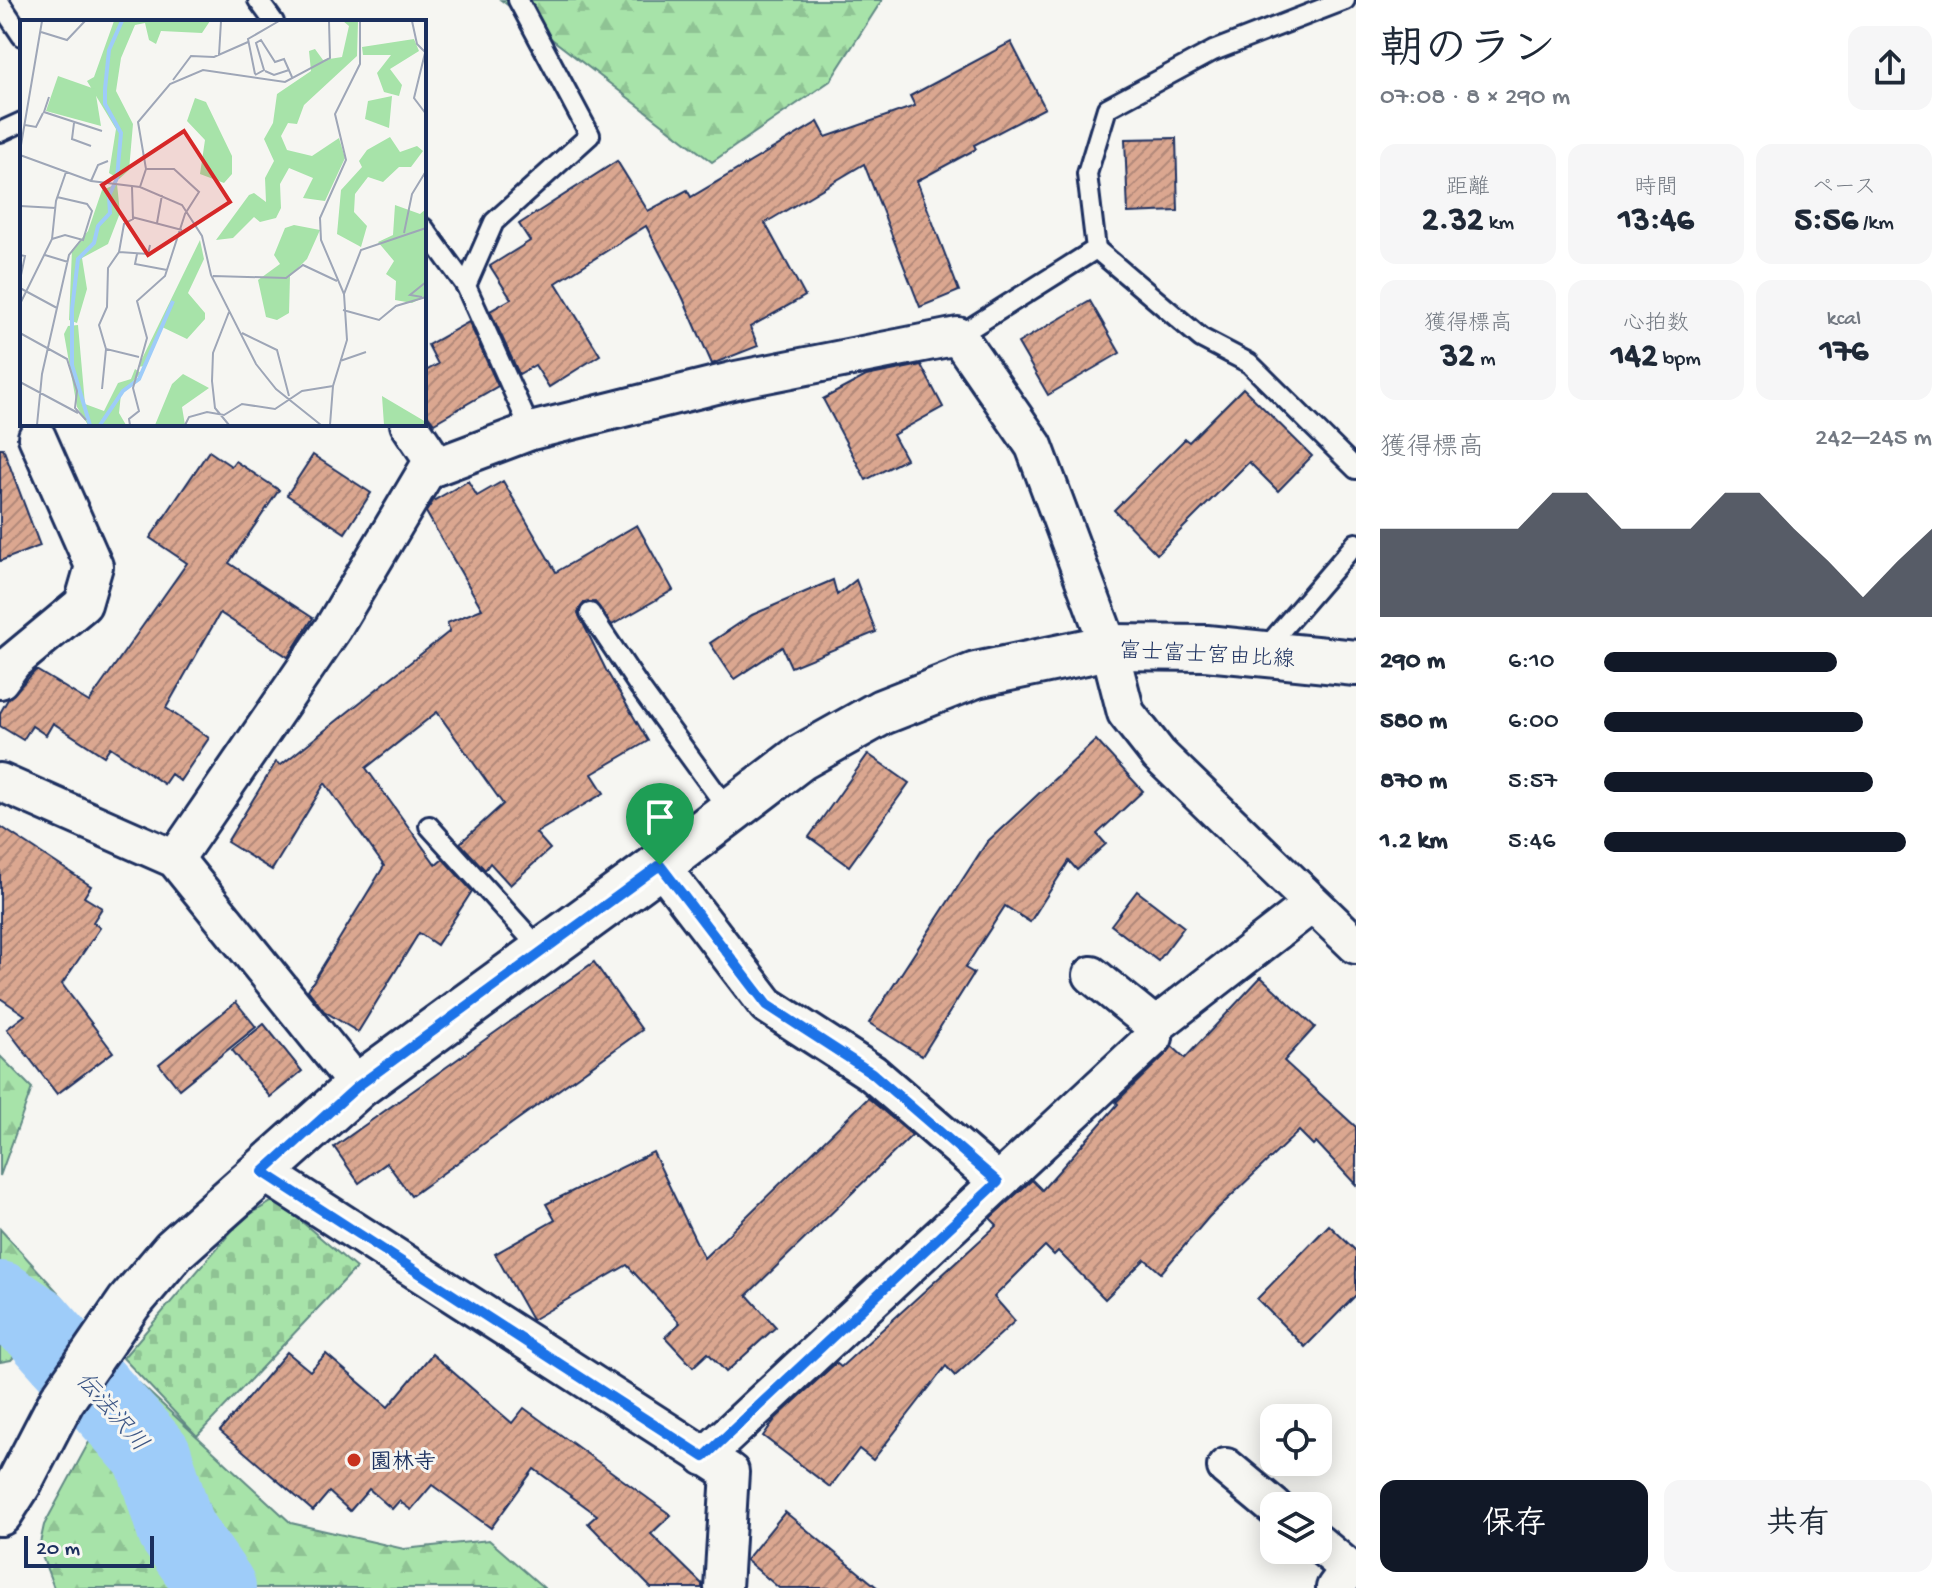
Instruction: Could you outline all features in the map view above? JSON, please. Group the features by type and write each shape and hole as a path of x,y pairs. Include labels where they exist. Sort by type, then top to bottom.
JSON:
{"main road":[{"name":"富士富士宮由比線","path":"10,1498 62,1400 129,1303 174,1250 358,1086 660,865 800,758 882,712 976,675 1109,647 1206,648 1356,663"}],"street":[{"path":"175,859 333,628 427,470 531,431 736,380 958,336 1034,446 1109,647 1126,713 1159,755 1356,945"},
{"path":"410,426 437,466"},
{"path":"0,680 13,662 83,604 94,566 37,437"},
{"path":"0,782 175,859 358,1086"},
{"path":"660,865 767,1005 872,1073 998,1182"},
{"path":"704,1457 1154,1037 1155,1026 1312,904"},
{"path":"1092,975 1155,1026"},
{"path":"263,1172 730,1472 723,1588"},
{"path":"1226,1467 1260,1495"},
{"path":"1332,1555 1349,1569 1335,1588"}],"lane":[{"path":"258,0 273,20"},
{"path":"466,286 494,222 590,135 518,0"},
{"path":"1345,0 1213,51 1107,108 1087,174 1096,249 1201,338 1249,363 1356,469"},
{"path":"0,3 20,33"},
{"path":"0,132 20,123"},
{"path":"426,231 466,286 531,431"},
{"path":"958,336 1096,249"},
{"path":"1261,654 1356,543"},
{"path":"590,613 730,812"},
{"path":"429,826 542,951"}],"green space":[{"path":"501,0 882,0 830,81 712,162"},
{"path":"0,1056 32,1088 0,1176"},
{"path":"273,1201 356,1268 197,1436 123,1358 242,1219"},
{"path":"0,1229 66,1301 11,1360 0,1362"},
{"path":"127,1372 291,1523 404,1549 489,1540 544,1588 54,1588 39,1548 44,1525"}],"building":[{"path":"1011,42 1045,108 974,145 976,149 917,181 959,291 920,307 864,164 765,223 805,296 750,327 758,346 712,364 646,226 556,283 600,355 549,387 535,365 519,374 490,311 511,299 490,266 530,241 519,224 617,161 648,211 687,190 691,197 818,122 826,137 915,106 910,96"},
{"path":"1176,138 1178,211 1128,213 1125,139"},
{"path":"1090,301 1120,353 1048,395 1018,343"},
{"path":"469,322 498,386 434,423 426,413 426,371 438,364 428,345"},
{"path":"921,365 943,407 893,435 906,459 866,480 823,399 866,376"},
{"path":"1243,388 1312,456 1278,491 1249,462 1157,554 1114,510 1185,439 1189,442"},
{"path":"0,448 3,448 40,546 0,561"},
{"path":"209,451 231,466 235,461 279,490 229,563 313,618 288,657 220,613 166,708 209,738 180,781 171,774 164,784 110,747 104,756 53,723 46,735 32,726 23,740 0,726 0,713 8,699 36,670 89,702 187,563 150,538"},
{"path":"313,455 371,493 345,533 287,495"},
{"path":"468,481 477,496 503,481 556,572 637,525 673,590 612,625 595,602 584,603 578,613 606,670 648,741 592,774 604,793 536,833 550,849 510,885 490,863 485,870 460,843 503,804 437,712 366,768 436,865 443,859 472,891 437,945 419,933 358,1032 324,1011 308,990 384,866 325,783 272,870 227,842 276,762 281,765 450,631 447,623 482,609 426,512 433,501"},
{"path":"833,580 837,595 856,580 876,632 791,667 782,647 734,679 710,643 752,615"},
{"path":"1096,740 1143,791 1097,834 1106,844 1077,870 1069,861 1030,922 1005,906 965,968 974,973 922,1056 869,1023 987,842"},
{"path":"868,754 909,783 849,866 809,837"},
{"path":"0,826 91,886 84,897 102,908 93,922 100,928 62,984 113,1052 57,1094 7,1029 25,1015 0,998"},
{"path":"1137,891 1184,927 1158,961 1111,925"},
{"path":"594,962 642,1030 411,1196 387,1163 359,1183 334,1147"},
{"path":"1261,977 1315,1027 1284,1061 1356,1127 1356,1185 1316,1142 1313,1145 1299,1131 1209,1217 1161,1273 1145,1259 1105,1299 1058,1251 1054,1255 1045,1246 994,1297 1015,1321 955,1376 946,1366 873,1460 859,1449 830,1487 763,1436 776,1418 836,1363 841,1367 997,1225 990,1218 1032,1180 1042,1190 1118,1104 1116,1102 1172,1046 1185,1058"},
{"path":"236,1002 256,1027 179,1089 159,1064"},
{"path":"264,1024 302,1071 270,1097 232,1050"},
{"path":"868,1098 912,1135 747,1295 776,1327 726,1372 708,1353 693,1367 665,1337 680,1323 627,1265 532,1320 495,1254 555,1220 546,1204 653,1152 704,1258"},
{"path":"1329,1225 1356,1251 1356,1295 1305,1347 1257,1299"},
{"name":"園林寺","path":"287,1352 310,1371 326,1354 388,1407 432,1354 512,1423 524,1408 671,1515 651,1534 702,1584 702,1588 651,1588 588,1523 597,1515 534,1469 491,1528 432,1485 411,1510 399,1501 392,1509 369,1489 350,1511 329,1492 313,1511 220,1431"},
{"path":"785,1512 878,1588 779,1588 746,1560"}],"waterway":[{"name":"伝法沢川","path":"0,1300 36,1324 153,1456 176,1530 217,1588"}],"place":[{"name":"園林寺","path":"354,1460"}],"route":[{"path":"660,865 767,1005 872,1073 998,1182 704,1457 263,1172 358,1086 660,865"}]}
